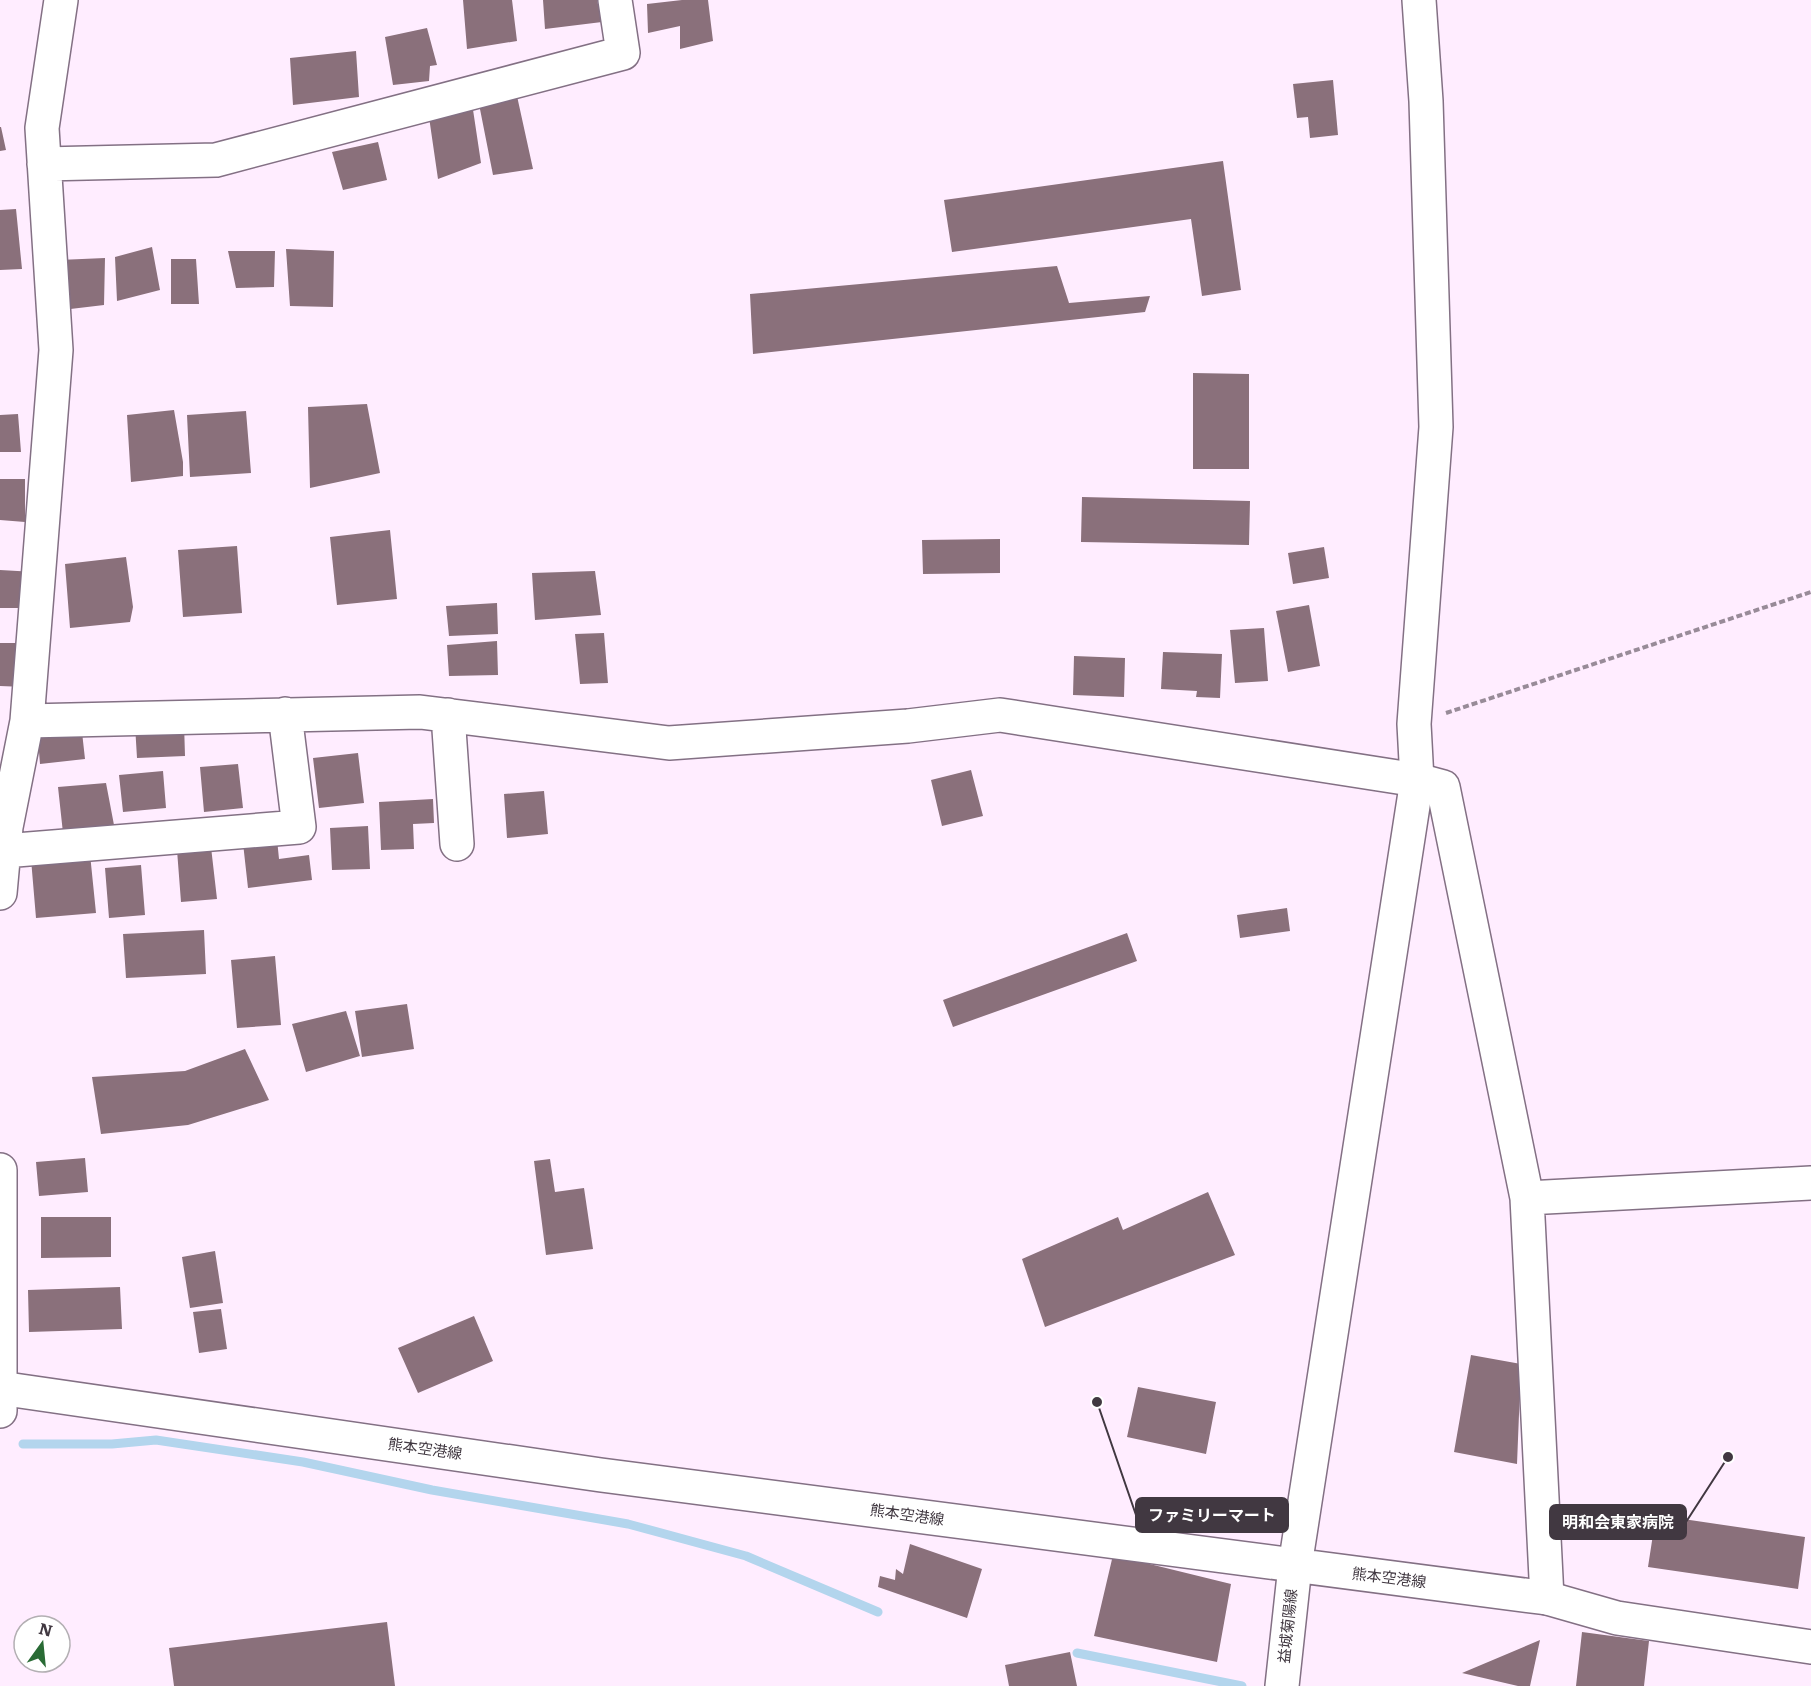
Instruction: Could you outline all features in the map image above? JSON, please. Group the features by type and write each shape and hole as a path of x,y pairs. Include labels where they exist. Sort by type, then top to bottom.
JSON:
{"street":[{"path":"0,893 6,827 27,721 56,350 42,128 61,0"},
{"path":"44,164 216,160 623,53 615,0"},
{"name":"益城菊陽線","path":"1282,1686 1296,1559 1417,780 1414,724 1436,427 1426,101 1419,0"},
{"path":"27,721 420,712 669,743 908,726 1000,715 1417,780 1443,787 1527,1198 1547,1598"},
{"path":"4,851 298,826 285,714"},
{"path":"448,715 457,844"},
{"path":"0,1170 0,1394"},
{"path":"1527,1198 1811,1183"},
{"name":"熊本空港線","path":"0,1394 601,1475 1296,1559 1547,1598 1617,1618 1811,1647"}],"path":[{"path":"1414,724 1811,592"}],"building":[{"path":"463,0 512,0 517,41 467,49"},
{"path":"543,0 597,0 602,22 545,29"},
{"path":"708,0 713,41 680,49 680,26 648,33 647,4"},
{"path":"427,28 437,65 430,66 429,81 393,85 385,37"},
{"path":"356,51 359,97 293,105 290,58"},
{"path":"1333,80 1338,135 1310,138 1308,117 1297,118 1293,84"},
{"path":"517,96 533,169 493,175 479,104"},
{"path":"472,103 481,163 438,179 429,117"},
{"path":"0,127 6,150 0,151"},
{"path":"378,142 387,180 343,190 332,152"},
{"path":"1223,161 1241,290 1202,296 1191,219 952,252 944,200"},
{"path":"16,209 22,269 0,270 0,210"},
{"path":"152,247 160,290 117,301 115,257"},
{"path":"286,249 334,251 333,307 290,306"},
{"path":"228,251 275,251 274,287 236,288"},
{"path":"105,258 104,305 62,310 59,260"},
{"path":"171,259 196,259 199,304 171,304"},
{"path":"1057,266 1069,303 1150,296 1145,312 753,354 750,294"},
{"path":"1193,373 1249,374 1249,469 1193,469"},
{"path":"367,404 380,473 310,488 308,407"},
{"path":"174,410 183,462 183,476 131,482 127,415"},
{"path":"246,411 251,473 190,477 187,415"},
{"path":"18,414 21,452 0,452 0,415"},
{"path":"0,479 25,479 25,522 0,520"},
{"path":"1082,497 1250,501 1249,545 1081,542"},
{"path":"390,530 397,599 337,605 330,537"},
{"path":"1000,539 1000,573 923,574 922,540"},
{"path":"237,546 242,613 183,617 178,550"},
{"path":"1324,547 1329,578 1293,584 1288,553"},
{"path":"126,557 133,607 130,622 70,628 65,564"},
{"path":"0,570 35,572 32,608 0,608"},
{"path":"595,571 601,615 535,620 532,573"},
{"path":"497,603 498,634 449,636 446,606"},
{"path":"1309,605 1320,666 1288,672 1276,611"},
{"path":"1264,628 1268,681 1235,683 1230,630"},
{"path":"604,633 608,683 580,684 575,634"},
{"path":"497,641 498,675 449,676 447,645"},
{"path":"0,643 27,643 25,687 0,686"},
{"path":"1163,652 1222,654 1220,698 1196,697 1197,691 1161,689"},
{"path":"1074,656 1125,658 1124,697 1073,695"},
{"path":"81,723 85,759 40,764 37,727"},
{"path":"184,723 185,756 137,758 135,725"},
{"path":"358,753 364,803 319,808 313,758"},
{"path":"238,764 243,808 204,812 200,767"},
{"path":"971,770 983,816 942,826 931,780"},
{"path":"163,771 166,808 123,812 119,775"},
{"path":"106,783 114,825 63,833 58,787"},
{"path":"544,791 548,834 507,838 504,794"},
{"path":"433,799 434,823 413,824 414,849 381,850 379,802"},
{"path":"368,826 370,869 332,870 330,828"},
{"path":"277,839 279,859 309,855 312,880 248,888 243,843"},
{"path":"211,847 217,899 181,902 177,850"},
{"path":"90,854 96,913 36,918 31,859"},
{"path":"141,865 145,915 109,918 105,868"},
{"path":"1287,908 1290,931 1240,938 1237,915"},
{"path":"204,930 206,974 126,978 123,934"},
{"path":"1127,933 1137,961 953,1027 943,1000"},
{"path":"275,956 281,1025 237,1028 231,960"},
{"path":"407,1004 414,1049 362,1057 355,1011"},
{"path":"346,1011 360,1056 306,1072 292,1024"},
{"path":"245,1049 269,1100 188,1125 101,1134 92,1077 185,1071"},
{"path":"85,1158 88,1192 39,1196 36,1162"},
{"path":"550,1159 555,1192 584,1188 593,1249 546,1255 534,1161"},
{"path":"1208,1192 1235,1255 1045,1327 1022,1259 1118,1217 1123,1230"},
{"path":"41,1217 111,1217 111,1257 41,1258"},
{"path":"215,1251 223,1303 190,1308 182,1257"},
{"path":"120,1287 122,1329 29,1332 28,1290"},
{"path":"221,1309 227,1349 199,1353 193,1312"},
{"path":"474,1316 493,1361 418,1393 398,1348"},
{"path":"1471,1355 1521,1364 1517,1464 1454,1452"},
{"path":"1138,1387 1216,1402 1206,1454 1127,1437"},
{"path":"1656,1515 1805,1537 1798,1589 1648,1567"},
{"path":"910,1544 982,1569 967,1618 878,1587 880,1576 895,1580 896,1569 903,1574"},
{"path":"1113,1555 1231,1584 1217,1662 1094,1636"},
{"path":"387,1622 395,1686 174,1686 169,1648"},
{"path":"1582,1632 1649,1641 1644,1686 1576,1686"},
{"path":"1540,1640 1530,1686 1518,1686 1462,1673"},
{"path":"1070,1652 1077,1686 1009,1686 1005,1665"}],"waterway":[{"path":"23,1444 112,1444 156,1440 303,1462 432,1490 628,1524 746,1556 878,1612"},
{"path":"1077,1653 1242,1686"}],"place":[{"name":"ファミリーマート","path":"1097,1402"},
{"name":"明和会東家病院","path":"1728,1457"}]}
